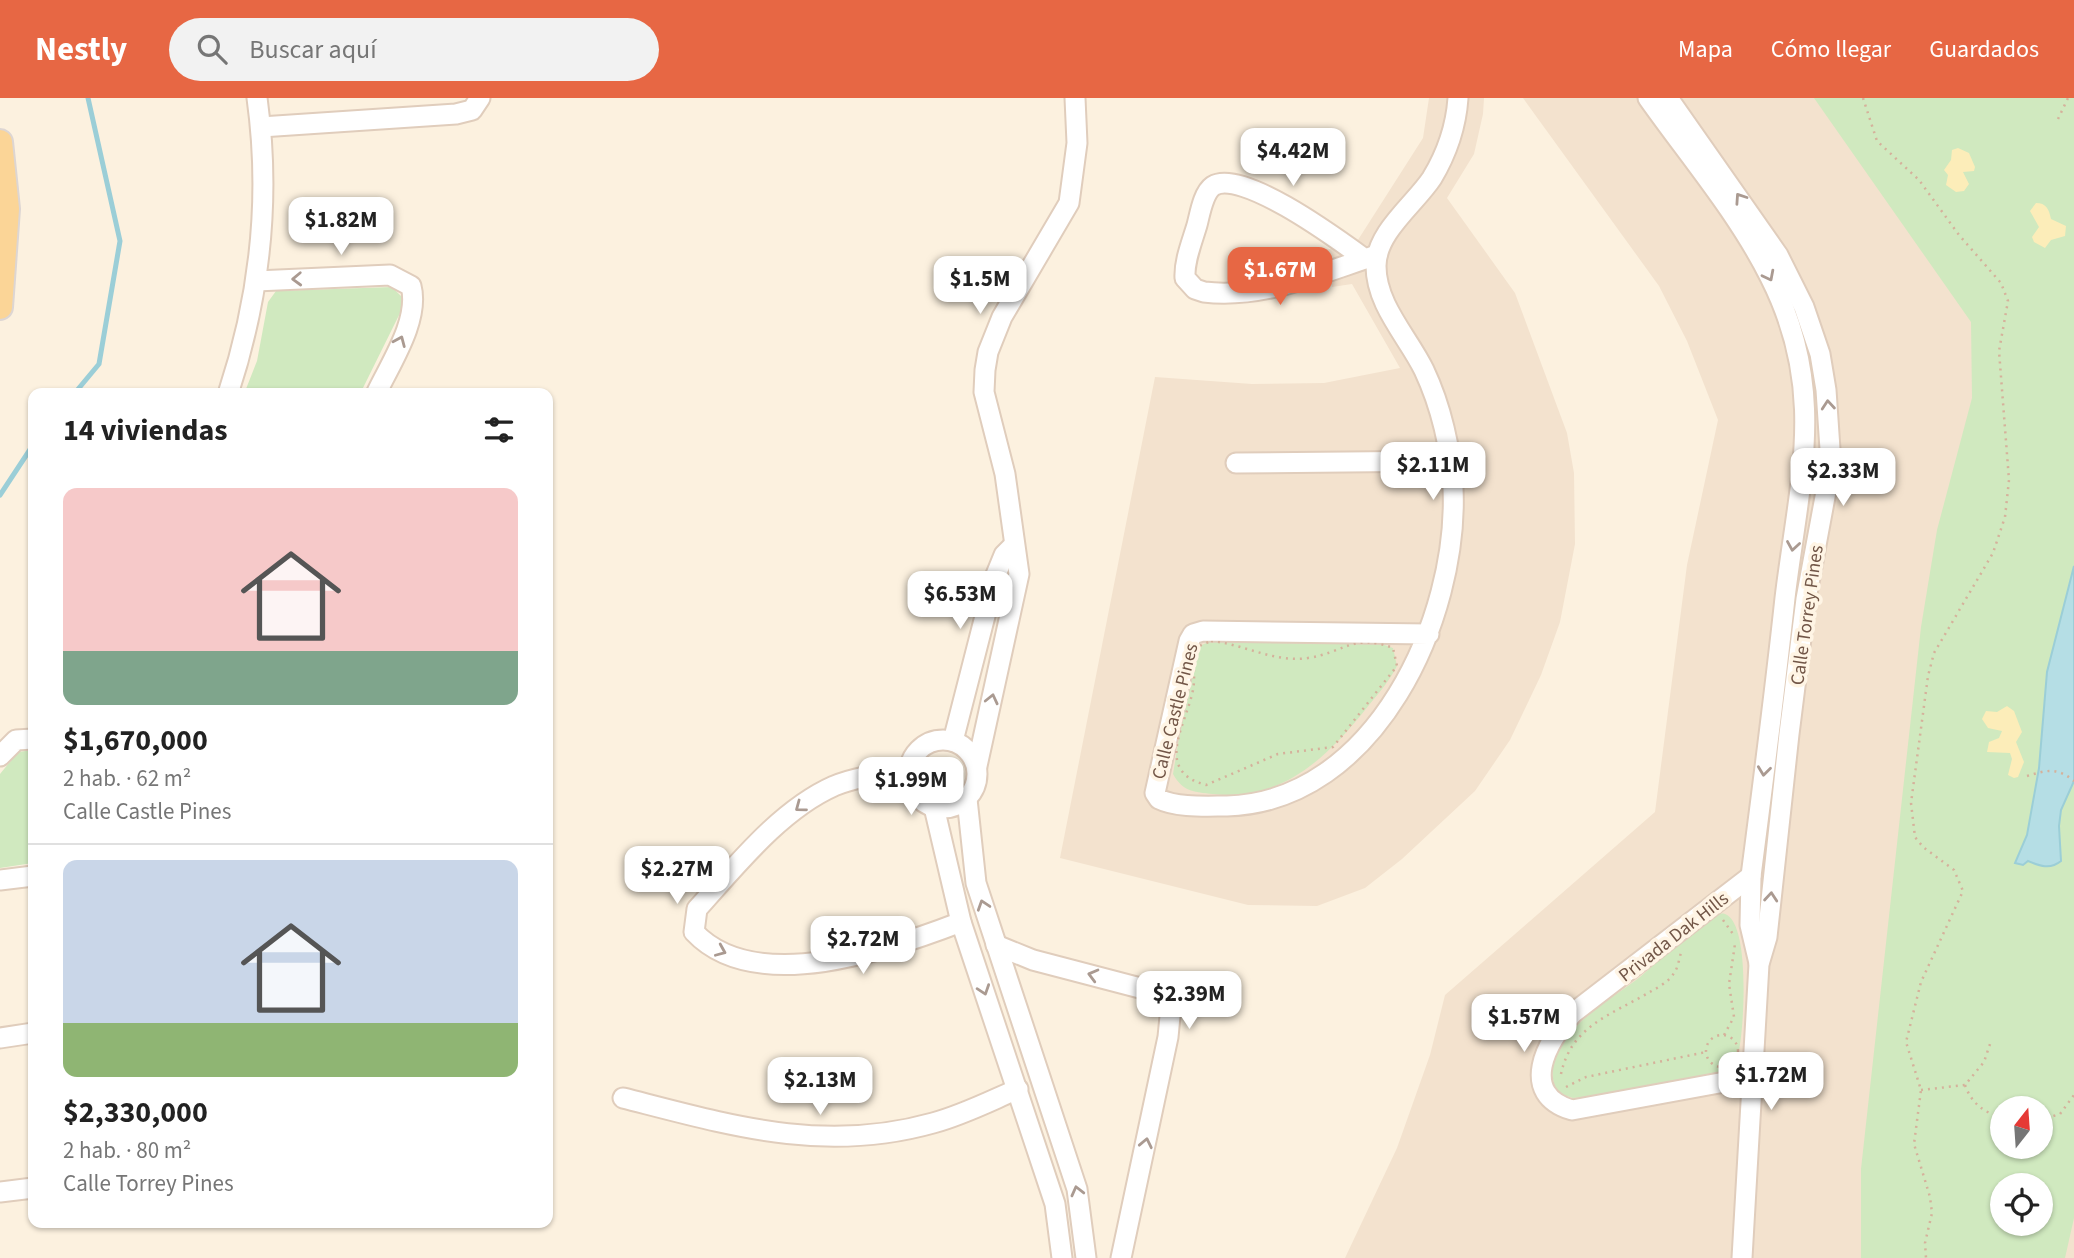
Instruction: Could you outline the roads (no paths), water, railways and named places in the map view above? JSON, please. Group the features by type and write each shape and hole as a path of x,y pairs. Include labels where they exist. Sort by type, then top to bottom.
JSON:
{"main road":[{"path":"0,142 6,209 0,307"}],"street":[{"path":"230,388 246,340 256,281 264,193 257,98"},
{"path":"261,127 456,114 472,110 480,98"},
{"path":"1075,98 1077,143 1069,203 1002,317 986,361 984,392 1005,474 1013,546 1018,560 1016,589 977,766 978,778 967,799 972,863 996,945 1077,1189 1086,1258"},
{"path":"1371,257 1267,197 1242,186 1219,184 1210,188 1204,200 1186,263 1185,278 1195,289 1204,292 1272,289 1371,257 1442,160 1449,144 1458,98"},
{"name":"Calle Torrey Pines","path":"1648,98 1711,185 1770,278 1791,336 1806,407 1803,486 1751,876 1750,925 1759,964"},
{"name":"Calle Torrey Pines","path":"1668,98 1788,274 1812,329 1826,390 1830,470 1806,599 1767,937 1759,964 1737,1257"},
{"name":"Calle Castle Pines","path":"1371,257 1383,296 1426,374 1441,416 1449,461 1453,510 1451,552 1429,634 1405,683 1378,721 1313,781 1271,800 1236,805 1173,803 1159,799 1155,793 1189,641 1193,634 1203,631 1429,634"},
{"path":"256,281 390,275 411,286 412,308 407,324 379,388"},
{"path":"1236,463 1449,461"},
{"path":"953,741 995,576 1004,555 1013,546"},
{"path":"0,756 16,740 28,739"},
{"path":"967,799 946,808 933,807 915,792 909,770 912,758 929,742 953,741 972,755 977,766"},
{"path":"909,770 858,778 835,785 793,812 697,909 694,932 715,950 732,956 754,961 797,963 854,958 961,922"},
{"path":"933,807 961,922 1055,1204 1062,1258"},
{"name":"Privada Dak Hills","path":"1751,876 1573,1013 1550,1042 1541,1074 1542,1089 1550,1099 1572,1110 1752,1077"},
{"path":"0,880 28,877"},
{"path":"996,945 1032,960 1163,993 1171,1006 1168,1037 1121,1258"},
{"path":"0,1038 28,1034"},
{"path":"623,1098 765,1133 809,1138 852,1137 934,1123 967,1112 1018,1088"},
{"path":"0,1192 28,1189"}],"water":[{"path":"2074,566 2074,781 2061,810 2061,861 2049,866 2028,861 2023,865 2015,863 2027,835 2039,768 2047,672"}],"waterway":[{"path":"79,388 99,364 120,241 88,98"},
{"path":"0,495 28,453"}]}
